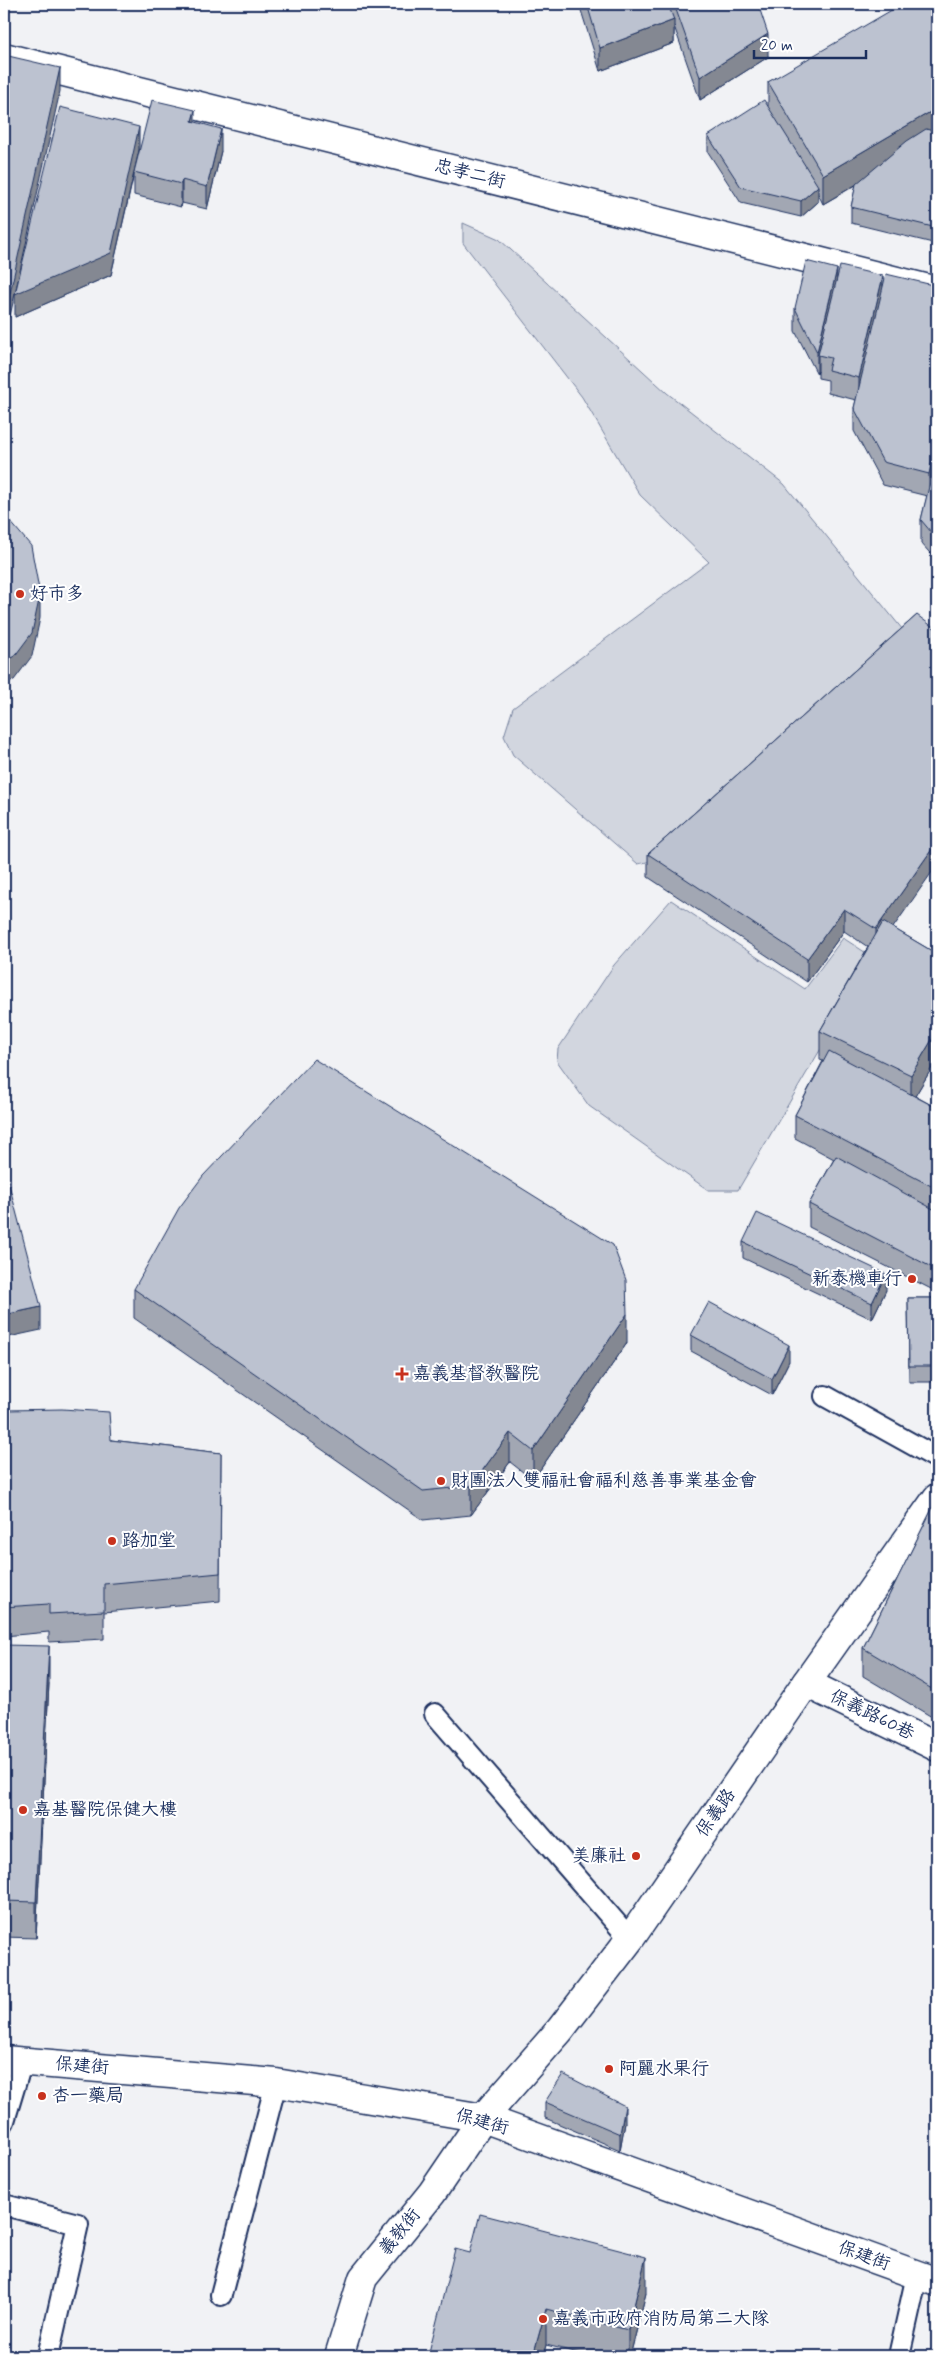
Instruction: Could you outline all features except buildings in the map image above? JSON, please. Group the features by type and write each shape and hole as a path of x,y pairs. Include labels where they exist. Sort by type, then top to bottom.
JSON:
{"street":[{"name":"忠孝二街","path":"4,57 937,292"},
{"name":"保義路","path":"483,2118 560,2030 630,1938 806,1683 937,1498"},
{"name":"保義路60巷","path":"806,1683 937,1747"},
{"name":"保建街","path":"13,2060 276,2083 483,2118 927,2279"},
{"name":"義教街","path":"339,2356 363,2278 432,2193 483,2118"}],"lane":[{"path":"824,1396 937,1458"},
{"path":"435,1714 630,1938"},
{"path":"4,2121 13,2060"},
{"path":"221,2295 276,2083"},
{"path":"4,2205 78,2224 48,2356"},
{"path":"899,2356 927,2279"}],"shaded area":[{"path":"463,223 499,239 667,393 784,484 903,630 651,861 638,864 513,755 504,736 513,708 709,562 640,495 582,397 463,243"},
{"path":"671,900 805,989 843,938 874,958 738,1190 708,1190 589,1106 557,1061 558,1049 614,965"}],"place":[{"name":"好市多","path":"20,594"},
{"name":"新泰機車行","path":"912,1279"},
{"name":"嘉義基督教醫院","path":"402,1374"},
{"name":"財團法人雙福社會福利慈善事業基金會","path":"441,1481"},
{"name":"路加堂","path":"112,1541"},
{"name":"嘉基醫院保健大樓","path":"23,1810"},
{"name":"美廉社","path":"636,1856"},
{"name":"阿麗水果行","path":"609,2069"},
{"name":"杏一藥局","path":"42,2096"},
{"name":"嘉義市政府消防局第二大隊","path":"543,2319"}]}
